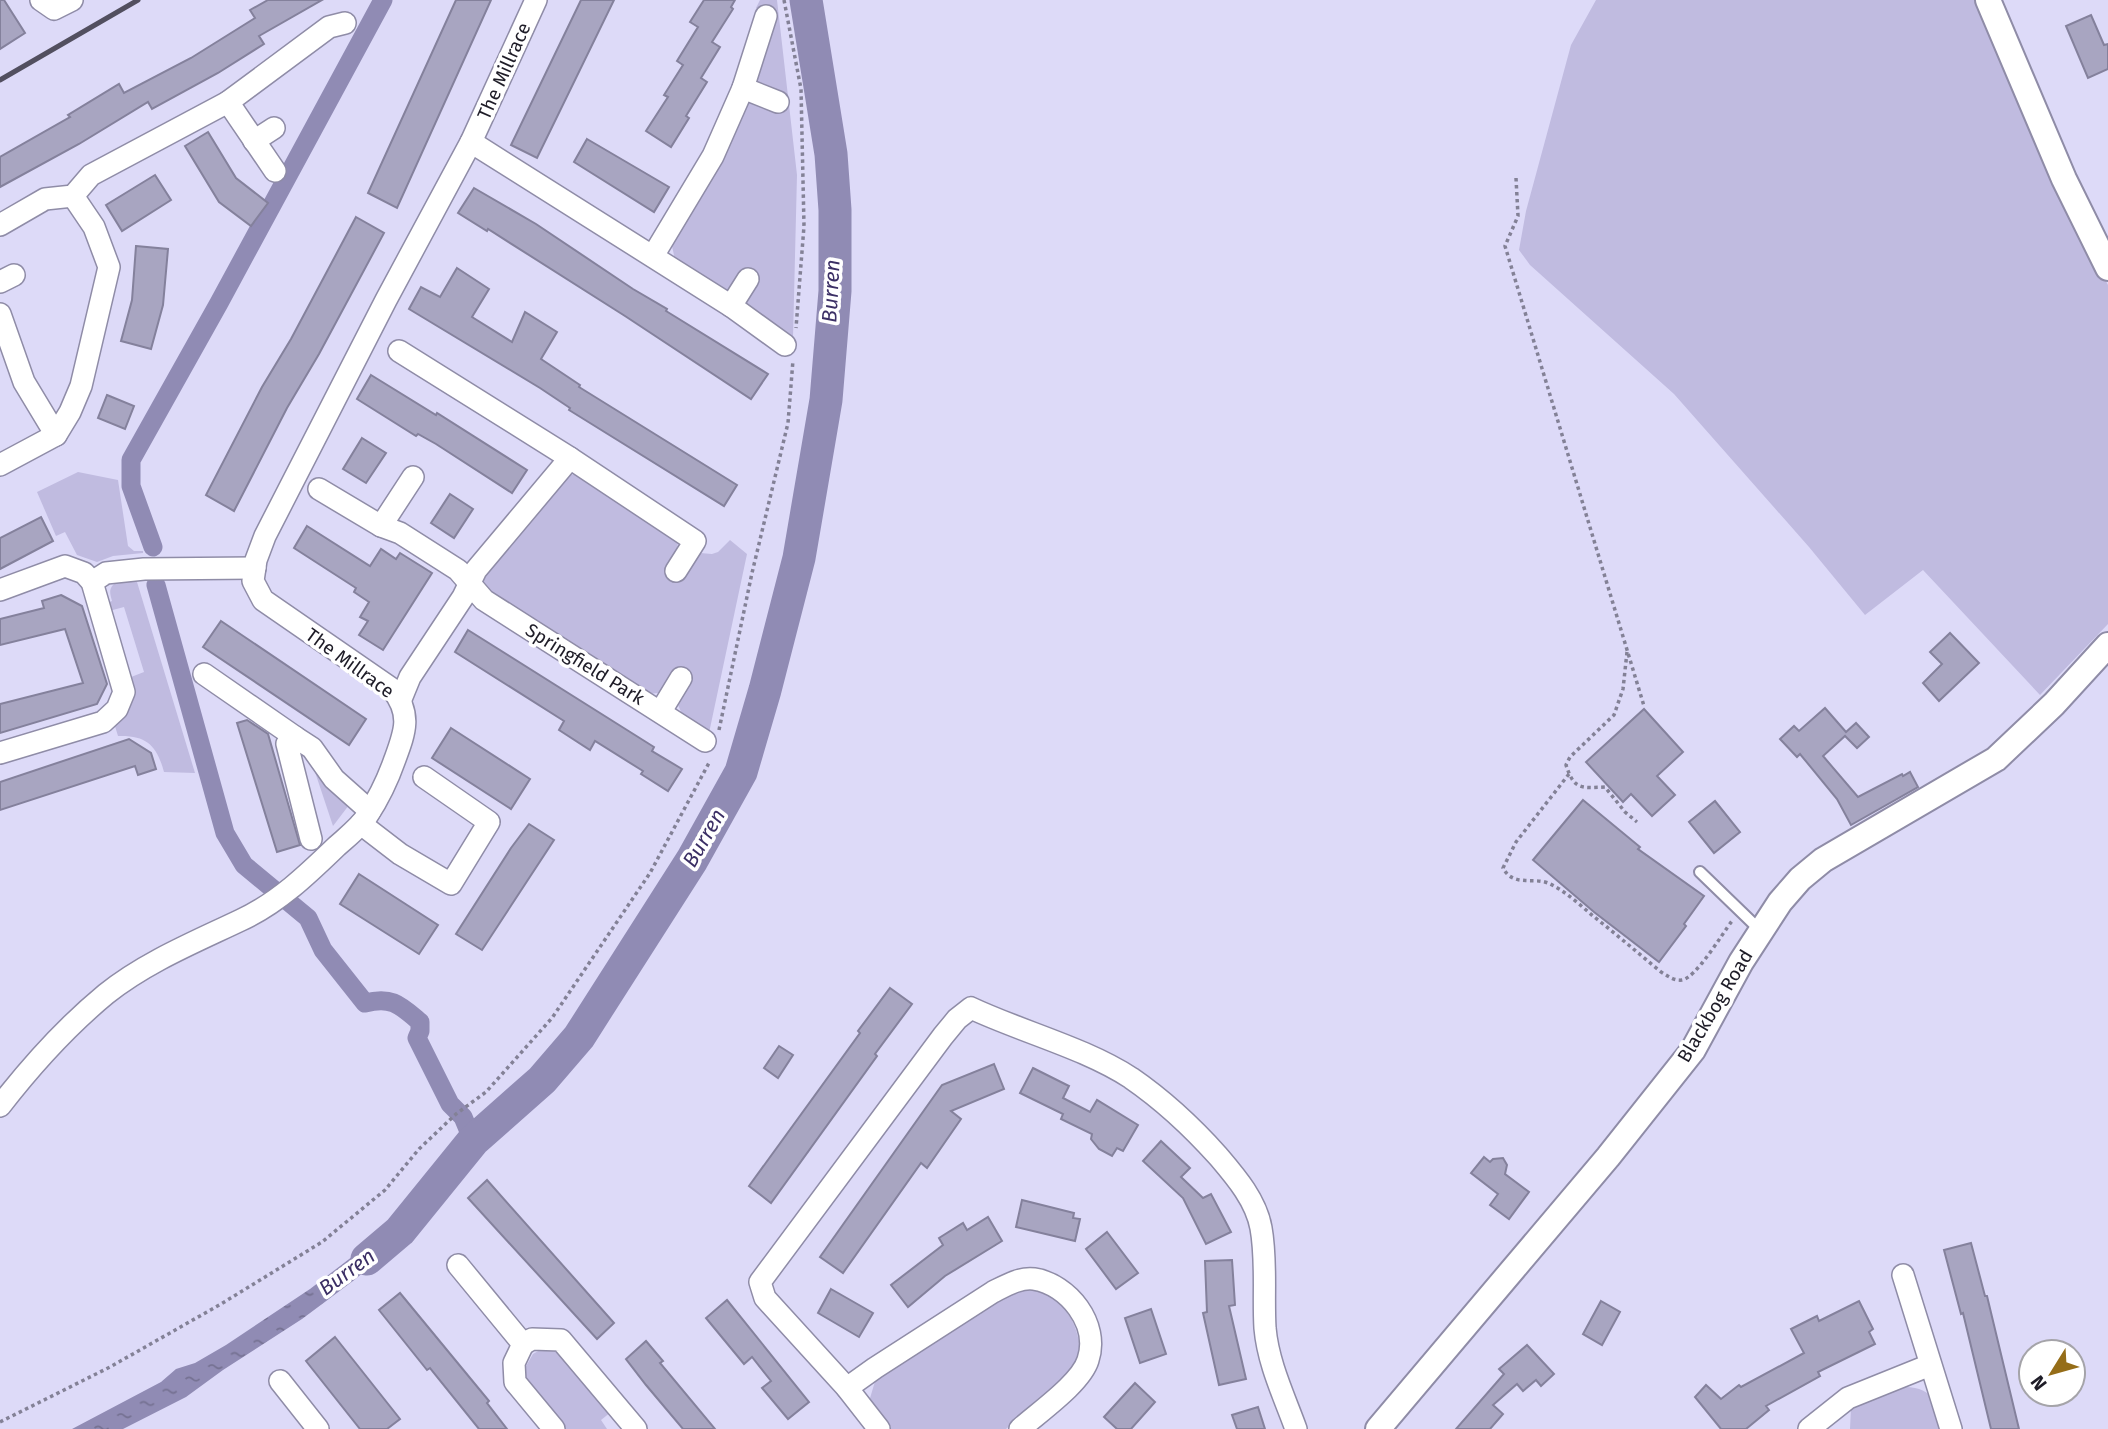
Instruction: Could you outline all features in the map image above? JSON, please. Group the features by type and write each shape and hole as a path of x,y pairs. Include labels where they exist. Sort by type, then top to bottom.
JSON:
{"street":[{"path":"41,0 54,9 72,0"},
{"name":"The Millrace","path":"0,1107 50,1046 107,994 168,955 203,936 242,920 280,897 365,817 381,793 403,737 406,717 401,699 263,600 253,581 255,568 265,536 306,453 471,142 536,0"},
{"path":"1988,0 2064,179 2108,268"},
{"path":"653,256 713,156 743,88 766,16"},
{"path":"0,225 46,199 73,196 91,175 228,102 329,27 345,23"},
{"path":"743,88 778,102"},
{"path":"228,102 275,172"},
{"path":"254,141 274,128"},
{"name":"The Millrace","path":"471,142 791,346"},
{"path":"0,465 56,435 81,386 109,267 94,227 73,196"},
{"path":"731,306 748,279"},
{"path":"0,314 24,382 56,435"},
{"path":"399,351 570,458 695,541 676,571"},
{"path":"401,699 410,677 463,597 476,570 570,458"},
{"path":"381,526 413,477"},
{"name":"Springfield Park","path":"319,489 381,526 400,533 458,570 484,600 712,745"},
{"path":"0,590 65,566 84,573 92,582 124,692 117,709 103,722 0,753"},
{"path":"92,582 106,573 144,569 255,568"},
{"name":"Blackbog Road","path":"1378,1429 1608,1157 1693,1050 1741,962 1800,879 1823,860 1996,758 2054,704 2108,645"},
{"path":"204,674 312,748 365,817 400,854 451,884 489,822 442,803 424,777"},
{"path":"661,711 681,678"},
{"path":"295,737 287,744 311,839"},
{"path":"879,1429 847,1388 765,1298 760,1282 943,1036 957,1019 971,1008 1093,1058 1130,1077 1200,1135 1236,1176 1261,1224 1266,1285 1265,1327 1270,1358 1296,1429"},
{"path":"458,1265 523,1344"},
{"path":"1903,1275 1951,1429"},
{"path":"847,1388 993,1292 1011,1283 1031,1278 1054,1284 1070,1298 1085,1317 1090,1342 1088,1360 1079,1376 1020,1429"},
{"path":"554,1429 515,1382 514,1363 523,1344 533,1339 561,1340 636,1429"},
{"path":"1814,1428 1848,1398 1930,1366"},
{"path":"280,1381 318,1429"}],"lane":[{"path":"1700,872 1760,932"}],"path":[{"path":"0,1422 110,1367 221,1304 322,1242 385,1190 419,1149 456,1114 486,1092 552,1018 650,873 712,745 788,423 791,346 804,226 801,89 784,0"},
{"path":"1516,178 1518,216 1505,246 1644,706"},
{"path":"1627,650 1623,689 1614,715 1570,757 1566,765 1574,784 1580,788 1605,787 1625,812 1637,822"},
{"path":"1569,774 1516,842 1503,868 1511,877 1521,881 1548,883 1575,901 1661,972 1675,980 1685,980 1694,973 1739,910"}],"shaded area":[{"path":"760,0 777,0 797,175 793,338 675,260 672,246 733,136 774,19 756,8"},
{"path":"1596,0 1974,0 2029,129 2108,285 2108,624 2040,695 1923,570 1865,615 1674,394 1530,265 1519,250 1526,211 1571,45"},
{"path":"78,472 118,480 128,546 143,553 113,556 97,562 77,555 65,532 56,536 37,492"},
{"path":"578,474 678,542 677,551 712,554 718,552 730,540 747,554 709,733 682,714 678,705 681,696 665,687 658,693 649,694 487,591 483,580 488,570 567,475"},
{"path":"118,581 137,582 195,773 164,772 158,755 149,744 136,738 118,736 114,723 131,677 144,672 124,607 109,611 107,603 112,601 110,590"},
{"path":"313,766 349,805 333,826"},
{"path":"1034,1288 1055,1299 1074,1324 1081,1358 1064,1379 1006,1429 887,1429 868,1405 876,1378 1009,1291"},
{"path":"557,1349 611,1412 601,1420 607,1429 562,1429 526,1384 525,1368 533,1354 540,1350"},
{"path":"1905,1387 1923,1390 1929,1394 1936,1405 1944,1429 1850,1429 1851,1408"}],"water":[{"path":"392,1222 406,1237 302,1319 186,1397 123,1429 72,1429 161,1382 176,1369 195,1363 226,1345 310,1289 374,1240"}],"building":[{"path":"0,0 4,0 25,33 0,49"},
{"path":"268,0 322,0 259,36 264,44 218,73 152,109 148,102 0,187 0,157 70,117 68,115 119,84 124,93 191,58 255,18 250,10"},
{"path":"456,0 491,0 397,208 368,193"},
{"path":"581,0 614,0 537,158 511,145"},
{"path":"704,0 735,0 731,7 733,9 712,42 720,47 701,78 707,82 671,147 646,131 668,97 664,95 683,65 677,61 698,27 690,22"},
{"path":"2091,15 2104,45 2108,44 2108,69 2088,78 2066,26"},
{"path":"208,132 236,178 268,203 251,226 219,202 185,146"},
{"path":"587,139 669,187 654,212 574,162"},
{"path":"155,175 171,200 122,231 106,205"},
{"path":"474,188 536,224 667,309 666,311 768,374 751,399 488,229 487,231 458,213"},
{"path":"356,217 384,233 287,408 234,511 206,495"},
{"path":"136,246 168,249 163,305 151,349 121,341 132,300"},
{"path":"457,268 489,289 472,317 512,342 525,312 557,332 541,359 580,385 579,387 737,485 724,506 569,410 570,408 540,388 409,309 421,287 440,297"},
{"path":"371,375 527,470 512,493 436,444 418,434 416,436 357,399"},
{"path":"107,395 134,406 125,429 98,418"},
{"path":"362,438 386,453 366,483 343,469"},
{"path":"450,494 473,509 454,538 431,523"},
{"path":"41,517 53,541 0,569 0,538"},
{"path":"307,526 370,566 381,549 396,559 400,553 432,573 383,650 359,635 368,621 360,617 369,602 354,592 356,588 294,548"},
{"path":"61,595 82,606 107,684 97,704 0,733 0,704 83,683 65,629 0,645 0,619 44,608 42,601"},
{"path":"221,621 366,719 349,745 203,647"},
{"path":"468,630 654,747 652,751 682,769 668,791 641,774 643,771 595,741 590,750 559,730 564,721 455,652"},
{"path":"1950,633 1979,663 1939,701 1923,683 1942,664 1930,652"},
{"path":"1825,708 1846,732 1856,723 1869,737 1857,748 1845,736 1823,756 1858,797 1910,772 1918,787 1851,825 1837,799 1800,754 1797,757 1780,739 1794,726 1799,731"},
{"path":"1644,709 1683,752 1657,776 1675,795 1652,816 1631,794 1623,802 1586,762"},
{"path":"247,720 268,734 300,845 277,852 237,723"},
{"path":"451,728 530,779 511,809 432,758"},
{"path":"129,739 151,753 156,769 138,775 135,766 0,810 0,782"},
{"path":"1583,800 1640,847 1638,849 1704,896 1659,962 1533,860"},
{"path":"1715,801 1740,832 1714,853 1689,822"},
{"path":"529,824 554,840 482,950 456,934"},
{"path":"359,874 438,925 419,954 340,904"},
{"path":"890,988 912,1004 771,1203 749,1186"},
{"path":"779,1046 793,1055 778,1078 764,1068"},
{"path":"994,1064 1004,1089 951,1111 961,1119 927,1168 921,1163 843,1273 820,1257 942,1085"},
{"path":"1033,1068 1069,1086 1063,1098 1090,1112 1097,1100 1138,1125 1123,1151 1117,1148 1112,1156 1099,1149 1091,1139 1092,1134 1061,1119 1063,1114 1020,1093"},
{"path":"1161,1141 1190,1168 1181,1177 1203,1198 1211,1194 1231,1232 1206,1244 1183,1198 1143,1161"},
{"path":"1484,1157 1490,1162 1503,1158 1507,1165 1505,1174 1529,1192 1509,1219 1490,1205 1498,1194 1471,1173"},
{"path":"487,1180 614,1323 597,1339 468,1198"},
{"path":"1022,1200 1074,1213 1073,1218 1080,1219 1075,1241 1016,1227"},
{"path":"988,1217 1002,1241 945,1276 908,1307 891,1285 943,1245 939,1238 963,1223 967,1230"},
{"path":"1107,1232 1138,1273 1116,1289 1086,1249"},
{"path":"1971,1243 1987,1296 2019,1429 1991,1429 1963,1313 1961,1314 1944,1250"},
{"path":"1232,1260 1235,1305 1229,1306 1246,1379 1219,1385 1203,1313 1207,1312 1205,1261"},
{"path":"831,1289 873,1313 859,1337 818,1313"},
{"path":"400,1293 489,1401 487,1403 507,1429 479,1429 379,1310"},
{"path":"727,1300 809,1402 788,1419 762,1388 771,1381 752,1357 744,1364 706,1318"},
{"path":"1601,1301 1620,1312 1602,1345 1583,1334"},
{"path":"1859,1301 1873,1329 1869,1332 1875,1344 1818,1372 1820,1376 1766,1406 1769,1410 1746,1429 1721,1429 1695,1397 1706,1385 1721,1399 1739,1385 1741,1387 1804,1353 1791,1329 1817,1316 1819,1321"},
{"path":"1151,1309 1166,1354 1140,1363 1125,1318"},
{"path":"335,1337 400,1419 387,1429 360,1429 306,1361"},
{"path":"646,1341 663,1361 660,1363 715,1429 683,1429 646,1385 626,1359"},
{"path":"1527,1345 1554,1374 1541,1386 1536,1380 1523,1391 1517,1384 1493,1405 1503,1414 1490,1429 1456,1429 1504,1374 1499,1369"},
{"path":"1135,1383 1155,1402 1131,1429 1117,1429 1104,1417"},
{"path":"1258,1407 1265,1429 1237,1429 1232,1415"}],"waterway":[{"path":"153,547 131,486 131,460 383,0"},
{"name":"Burren","path":"367,1259 400,1231 473,1141 542,1080 579,1037 692,860 741,772 799,558 826,400 835,291 835,210 831,154 806,0"},
{"path":"156,585 225,833 244,865 308,918 323,950 365,1003 389,1001 420,1022 417,1038 450,1104 463,1117 473,1141"}],"railway":[{"path":"0,80 138,0"}]}
